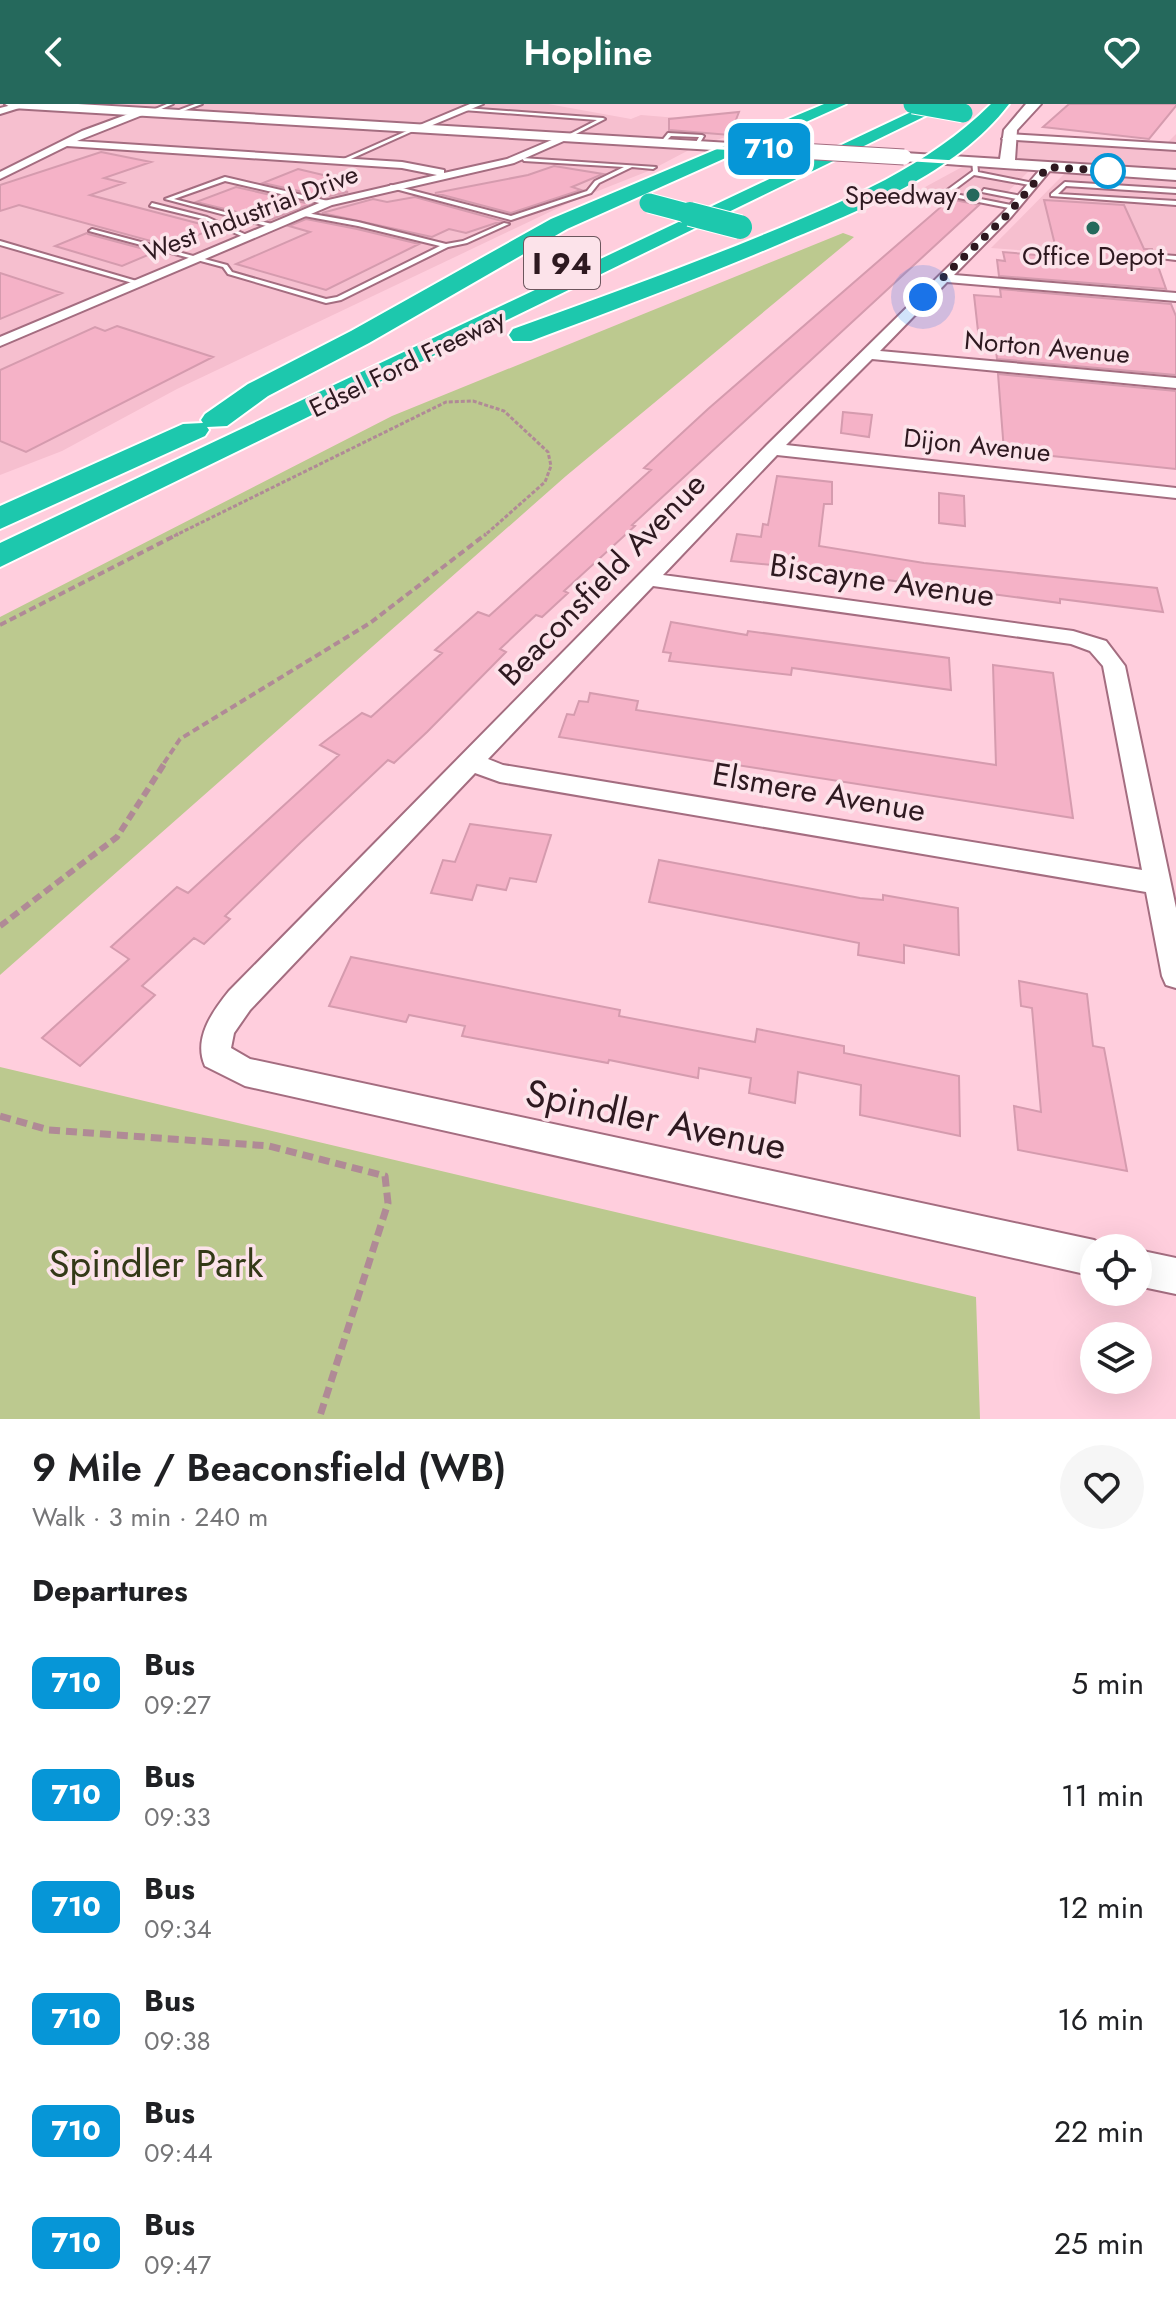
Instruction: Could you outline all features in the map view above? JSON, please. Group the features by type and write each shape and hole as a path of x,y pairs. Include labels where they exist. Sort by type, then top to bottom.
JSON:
{"highway":[{"path":"216,420 258,390 360,337 559,224 637,186 838,104"},
{"name":"Edsel Ford Freeway","path":"0,519 906,104"},
{"path":"913,104 953,108 986,121"},
{"path":"314,408 375,391 678,278 783,235 889,188 941,159 1001,104"},
{"name":"Edsel Ford Freeway","path":"0,556 953,108"},
{"path":"637,186 740,227 783,235"}],"main road":[{"path":"12,104 146,112 172,109 249,118 941,159 999,181 1048,167 1170,174"},
{"path":"999,181 1010,126 1034,104"}],"street":[{"path":"0,111 26,104"},
{"path":"420,127 478,104"},
{"path":"0,176 66,143 146,112"},
{"name":"West Industrial Drive","path":"0,342 328,203 524,159 570,136"},
{"path":"1006,137 1175,146"},
{"path":"66,143 402,165 454,176"},
{"path":"1170,174 1161,166 1175,146"},
{"name":"Beaconsfield Avenue","path":"213,1045 226,1017 773,449 1024,196 1048,167"},
{"path":"942,278 1176,297"},
{"name":"Norton Avenue","path":"867,354 1176,383"},
{"name":"Dijon Avenue","path":"773,449 1176,493"},
{"name":"Biscayne Avenue","path":"647,579 1073,638 1106,652 1114,666 1157,883"},
{"name":"Elsmere Avenue","path":"471,762 500,773 1157,883"},
{"path":"1157,883 1176,976"},
{"name":"Spindler Avenue","path":"213,1045 216,1056 245,1072 1080,1255"},
{"path":"1152,1271 1176,1276"}],"lane":[{"path":"109,110 125,104"},
{"path":"172,109 200,104"},
{"path":"234,104 279,107"},
{"path":"249,118 291,104"},
{"path":"323,104 348,108"},
{"path":"465,109 603,119 570,136"},
{"path":"342,161 420,127"},
{"path":"524,159 637,186"},
{"path":"637,186 653,167"},
{"path":"979,181 972,173 945,194 1024,196"},
{"path":"274,226 168,199 225,179 328,203"},
{"path":"984,191 999,181"},
{"path":"999,181 1024,196"},
{"path":"999,181 1024,196"},
{"path":"391,187 511,218 589,192 597,182 637,186"},
{"path":"1176,191 1065,184 1053,195 1176,203"},
{"path":"958,186 971,189"},
{"path":"152,205 205,218 248,237"},
{"path":"301,214 358,224 446,246"},
{"path":"92,231 225,266 230,273 326,301 339,299 446,246 465,242 506,224"},
{"path":"0,243 138,283"},
{"path":"1162,257 1176,258"}],"path":[{"path":"0,625 249,497 446,402 473,401 504,411 548,452 551,466 545,482 492,529 370,623 180,739 117,837 0,926"},
{"path":"0,1116 49,1130 269,1146 385,1176 388,1203 319,1419"}],"shaded area":[{"path":"109,104 548,104 631,119 641,115 764,125 713,141"},
{"path":"0,108 689,150 651,170 575,200 177,389 62,451 0,475"},
{"path":"1176,134 1176,169 1017,159 1018,136 1165,145"},
{"path":"962,167 1028,172 993,206 916,192"},
{"path":"1064,174 1176,181 1176,262 991,248"}],"green space":[{"path":"843,233 854,237 566,476 0,975 0,617 392,416"},
{"name":"Spindler Park","path":"0,1067 976,1297 980,1419 0,1419"}],"building":[{"path":"1069,104 1176,106 1149,139 1043,127"},
{"path":"739,112 730,135 669,130 669,119"},
{"path":"101,152 151,162 104,178 124,183 90,195 216,228 169,246 19,205 0,211 0,185"},
{"path":"554,166 603,174 572,187 581,190 511,213 435,193 528,175"},
{"path":"298,169 340,179 323,186 348,192 326,197 263,183"},
{"path":"236,187 310,204 270,220 196,202"},
{"path":"415,197 502,221 466,233 449,229 432,237 322,213 373,199 387,202"},
{"path":"950,199 979,205 632,525 635,526 564,591 568,593 542,617 536,615 500,649 506,652 427,732 394,763 388,760 298,845 225,916 230,919 204,944 194,938 142,986 155,995 80,1066 42,1038 129,959 111,947 177,887 188,893 339,755 320,745 362,713 371,717 442,653 435,650 478,612 489,616 651,470 644,468 708,409"},
{"path":"1044,200 1124,205 1144,249 1152,249 1166,289 999,276 997,260 1005,261 1003,252 1058,257"},
{"path":"306,219 419,244 326,290 236,264 310,232 289,226"},
{"path":"87,233 155,252 122,266 55,246"},
{"path":"0,273 62,293 0,319"},
{"path":"1000,289 1171,304 1176,316 1176,375 997,359 995,342 979,340 974,295 1001,297"},
{"path":"117,326 213,357 26,452 0,441 0,370 95,327 105,331"},
{"path":"998,374 1176,391 1176,469 1004,451"},
{"path":"843,412 872,415 869,437 841,433"},
{"path":"777,476 832,482 832,504 824,504 819,546 924,563 1157,588 1163,612 1060,599 1060,603 865,577 865,574 731,561 737,534 761,537 763,524 768,525"},
{"path":"939,493 964,496 965,526 939,523"},
{"path":"671,622 747,635 748,631 949,658 951,690 792,668 791,675 669,661 671,653 663,652"},
{"path":"993,665 1053,673 1073,818 559,737 567,714 574,715 579,701 588,702 590,693 638,701 636,710 996,765"},
{"path":"470,824 551,835 536,882 510,878 506,890 477,885 472,900 431,893 443,860 455,862"},
{"path":"659,860 860,898 883,900 883,895 958,908 959,955 904,945 904,963 858,955 859,943 649,902"},
{"path":"351,957 620,1010 619,1016 755,1042 757,1029 844,1046 844,1053 959,1076 960,1136 860,1115 861,1085 798,1072 795,1103 749,1093 751,1078 699,1068 698,1078 609,1060 608,1063 462,1036 465,1026 409,1015 406,1022 329,1006"},
{"path":"1019,981 1087,994 1093,1046 1104,1048 1127,1171 1018,1150 1014,1106 1041,1112 1032,1008 1021,1006"}],"bus line":[{"name":"710","path":"14,104 1176,175"}],"place":[{"name":"Speedway","path":"973,195"},
{"name":"Office Depot","path":"1093,228"}],"route":[{"path":"923,297 1007,215 1048,167 1108,171"}]}
